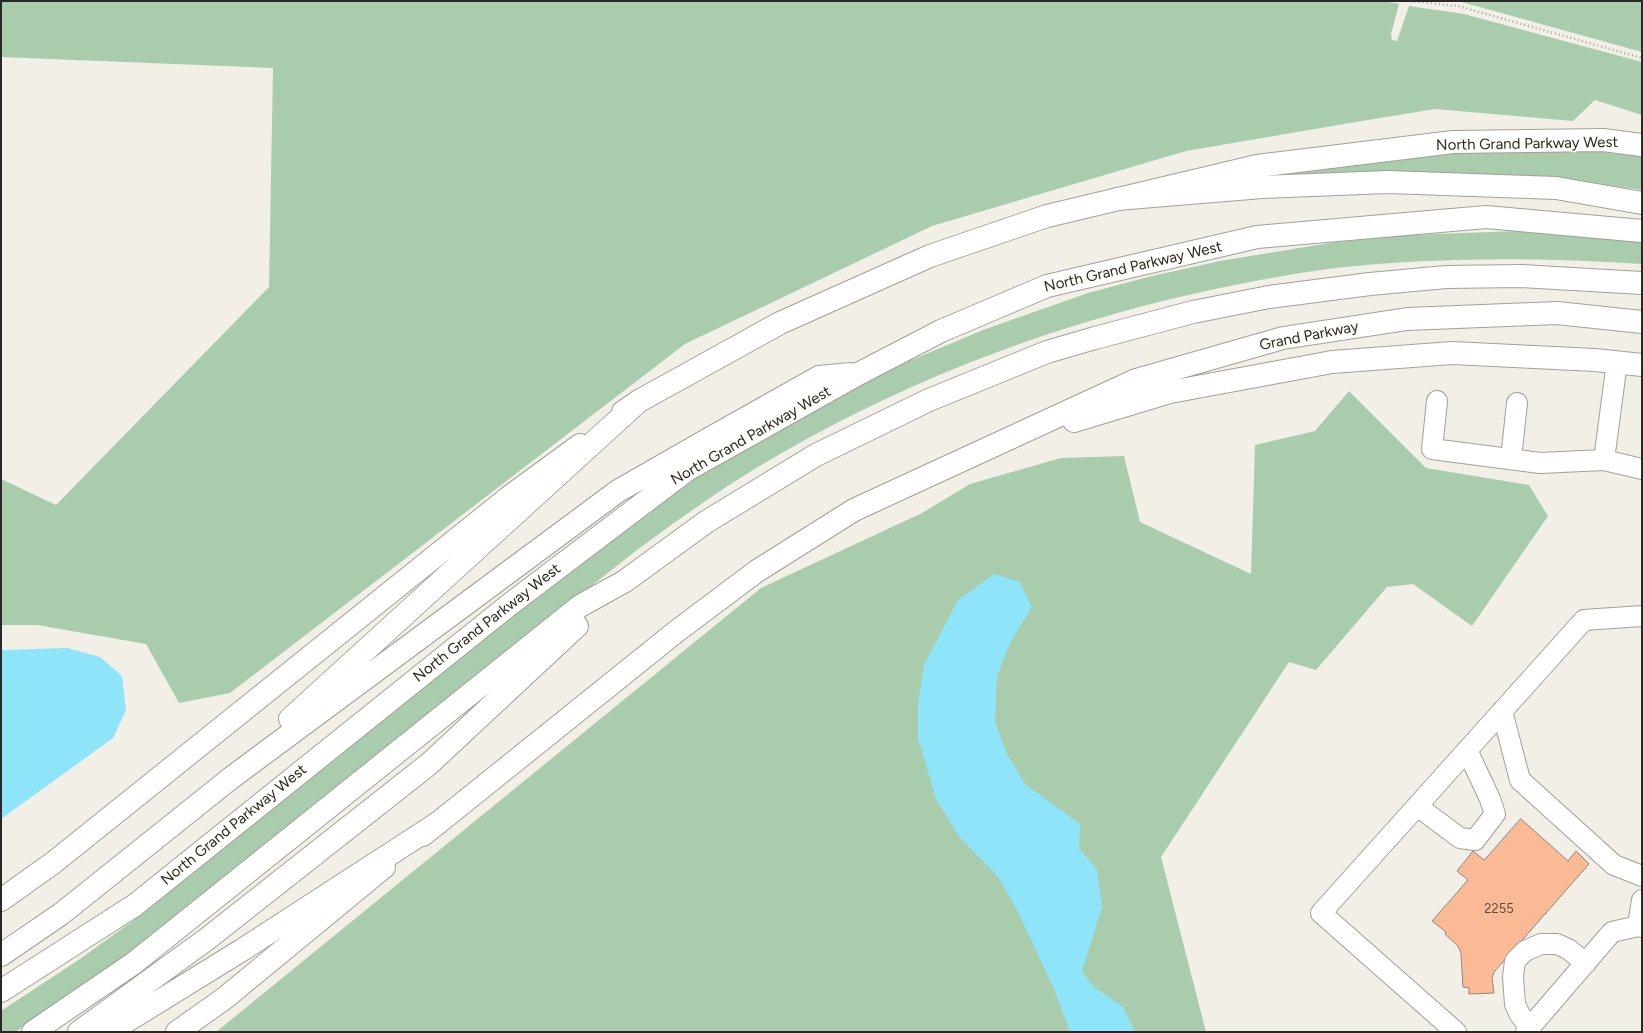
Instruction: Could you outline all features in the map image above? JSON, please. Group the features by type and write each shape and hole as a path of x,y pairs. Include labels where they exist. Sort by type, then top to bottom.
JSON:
{"main road":[{"name":"North Grand Parkway West","path":"1,900 53,864 509,496 639,401 780,323 930,256 1047,216 1257,166 1453,142 1603,140 1642,145"},
{"path":"1117,200 1262,187 1388,182 1556,188 1642,203"},
{"name":"North Grand Parkway West","path":"1,991 135,905 503,610 687,470 860,373 941,331 1047,286 1257,237 1486,217 1642,230"},
{"path":"79,1032 207,939 429,764 625,581 706,522 816,455 929,400 1047,352 1193,312 1269,297 1370,284 1446,277 1521,276 1642,284"},
{"name":"Grand Parkway","path":"995,445 1136,380 1283,338 1406,318 1557,313 1642,322"},
{"path":"177,1032 225,998 438,823 677,631 757,571 854,510 995,445 1170,392 1332,362 1452,353 1595,360 1642,365"},
{"path":"1,956 61,914 231,778 618,491 819,377 860,373"},
{"path":"231,778 276,732 639,401"},
{"path":"33,1032 134,963 580,606 625,581"},
{"path":"109,1032 242,950 438,823"}],"lane":[{"path":"1604,460 1617,362"},
{"path":"1437,401 1432,449 1540,463 1604,460 1642,469"},
{"path":"1511,459 1517,403"},
{"path":"1456,1032 1321,913 1584,620 1642,616"},
{"path":"1502,711 1520,780 1614,866 1642,876"},
{"path":"1417,806 1460,838 1475,840 1495,814 1490,799 1467,750"},
{"path":"1586,963 1568,949 1557,944 1541,944 1525,951 1515,961 1513,977 1515,1004 1528,1030 1586,963 1612,932 1640,926 1642,900"}],"path":[{"path":"1412,1 1458,6 1642,58"}],"green space":[{"path":"1,1 1384,1 1399,4 1391,34 1392,40 1397,41 1409,6 1464,14 1642,62 1642,115 1595,100 1573,121 1435,109 1186,151 932,226 685,344 230,693 179,703 146,644 37,625 1,625 1,479 56,505 269,287 273,68 1,57"},
{"path":"1458,1 1642,1 1642,52"},
{"path":"1562,149 1627,152 1629,155 1642,156 1642,190 1569,180 1408,175 1292,174 1291,171 1450,152"},
{"path":"1519,231 1642,237 1642,264 1527,259 1450,260 1373,264 1318,270 1266,279 1214,289 1138,307 1024,342 912,387 858,412 753,470 677,521 633,553 110,969 15,1032 1,1032 1,1011 80,959 134,920 608,539 700,474 883,372 983,330 1088,293 1148,277 1220,261 1336,242 1407,235"},
{"path":"1349,391 1426,468 1529,485 1548,516 1472,626 1413,584 1387,587 1316,670 1289,662 1161,857 1206,1032 216,1032 761,588 922,513 970,484 1061,458 1124,456 1140,522 1251,574 1255,445 1315,431"}],"water":[{"path":"994,574 1020,582 1032,607 1011,641 997,676 995,722 1007,754 1025,784 1080,824 1079,849 1097,869 1102,907 1082,971 1094,987 1123,1007 1135,1032 1070,1032 1054,989 1017,910 999,878 958,835 936,799 918,738 918,704 924,665 958,600"},
{"path":"67,648 100,657 122,676 126,710 113,738 1,819 1,650"}],"building":[{"path":"1521,819 1568,861 1576,851 1589,864 1494,972 1492,978 1494,993 1469,994 1469,988 1463,987 1461,953 1458,946 1445,934 1446,932 1432,921 1468,880 1457,871 1473,851 1484,860"}]}
